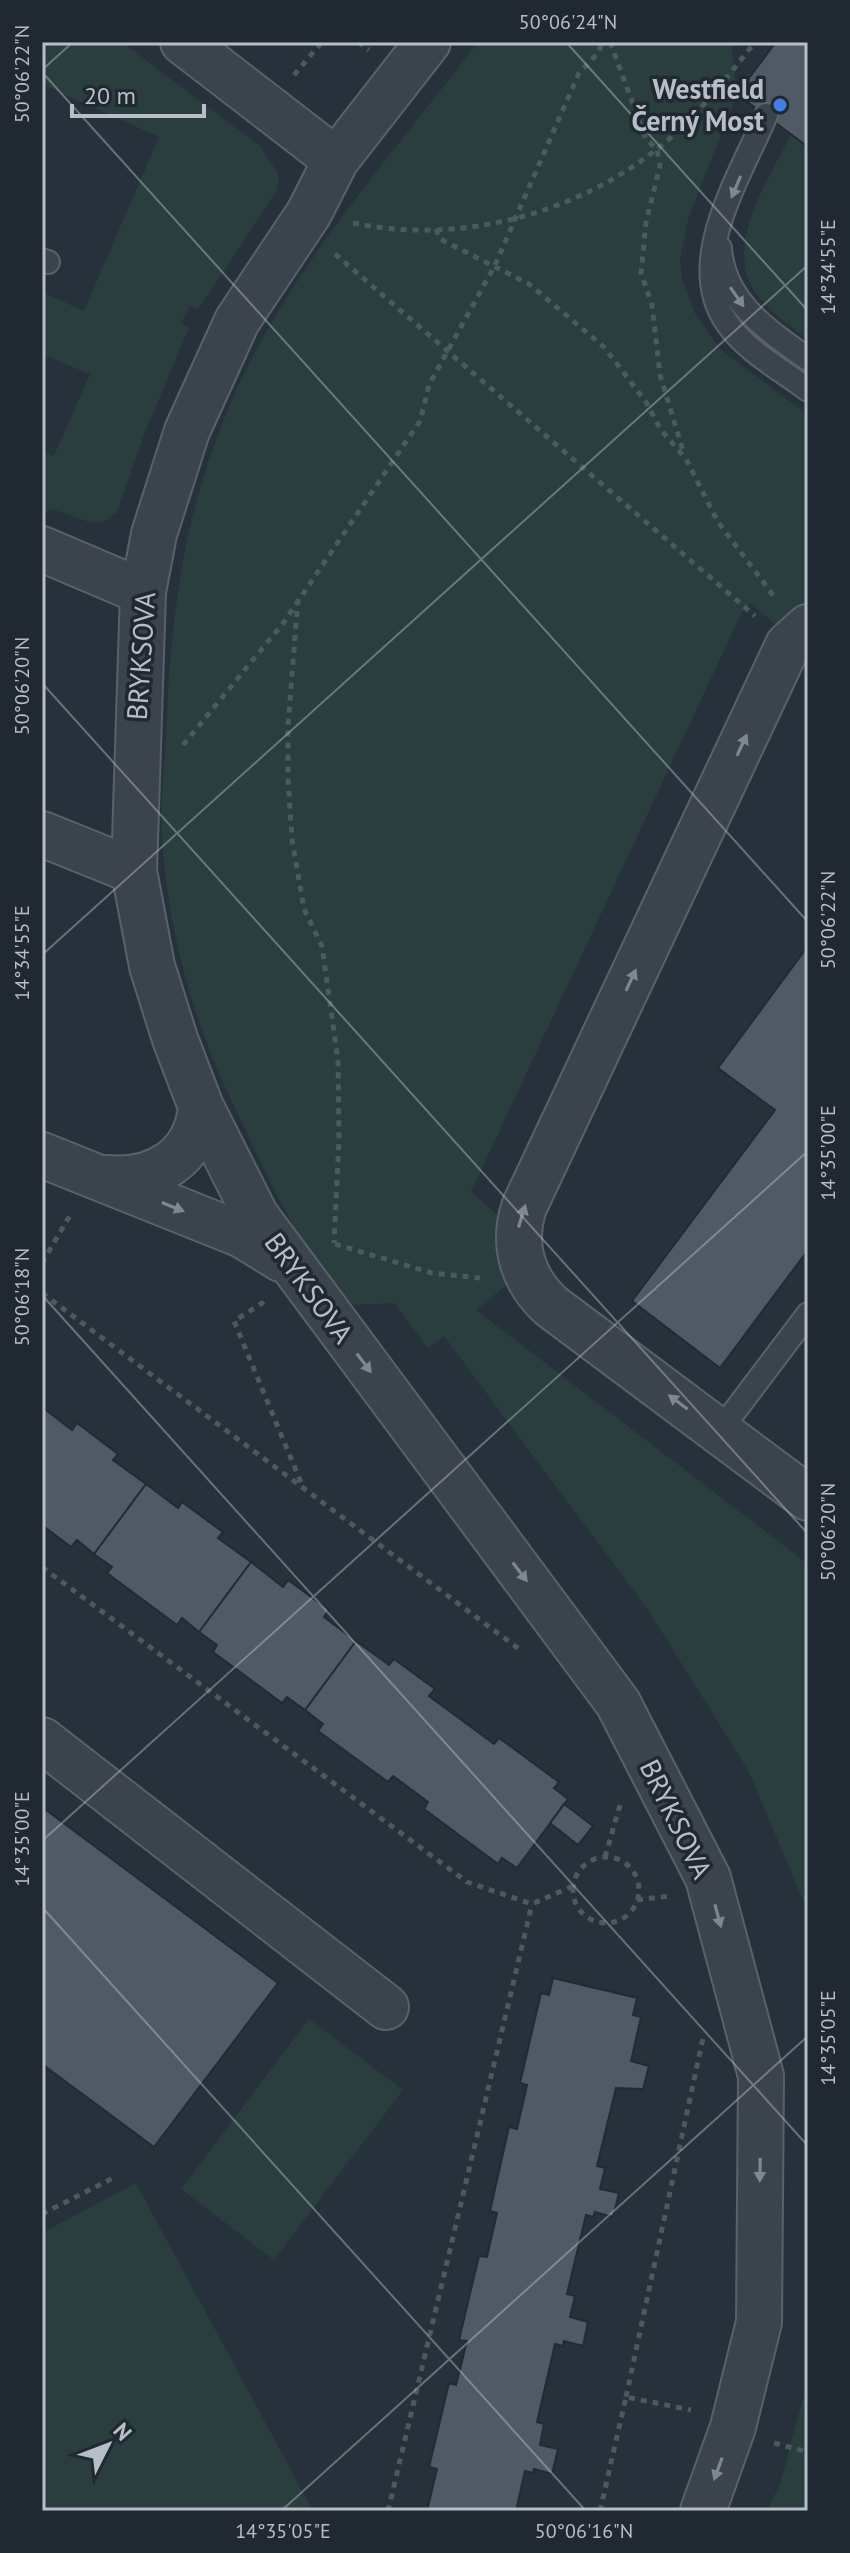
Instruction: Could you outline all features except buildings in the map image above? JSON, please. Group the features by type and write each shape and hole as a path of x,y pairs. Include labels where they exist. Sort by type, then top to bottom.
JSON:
{"street":[{"path":"183,42 336,160"},
{"name":"BRYKSOVA","path":"428,42 336,160 309,213 237,321 187,431 154,534 143,592 134,871 152,966 201,1107 256,1216 618,1703 708,1878 761,2076 759,2322 733,2427 703,2511"},
{"path":"42,549 143,592"},
{"path":"794,627 524,1207 517,1242 520,1258 539,1295 808,1498"},
{"path":"42,834 134,871"},
{"path":"101,1177 143,1178 175,1162 191,1145 200,1123 201,1107"},
{"path":"42,1155 242,1235 297,1273"},
{"path":"42,1740 386,2007"}],"lane":[{"path":"766,115 721,223 710,259 715,301 727,324 743,341 808,390"},
{"path":"721,223 722,266 739,302 808,359"},
{"path":"719,1432 808,1314"}],"path":[{"path":"294,75 322,42"},
{"path":"174,745 185,745 284,622 420,421 429,385 450,351 518,218 579,73 599,52 602,42"},
{"path":"610,42 646,139 657,149 660,166 646,222 641,273 652,305 660,375 686,459 718,522 794,627"},
{"path":"309,213 372,227 436,229 518,218 574,198 657,149 712,96 755,42"},
{"path":"309,213 320,241 450,351 794,627"},
{"path":"436,229 440,239 495,265 558,305 604,347 646,402 661,430 686,459"},
{"path":"298,599 288,726 288,778 292,840 304,909 322,946 338,1060 339,1140 334,1244 321,1267 297,1273 234,1321 303,1488"},
{"path":"334,1244 396,1264 467,1278"},
{"path":"42,1293 530,1657"},
{"path":"42,1567 467,1882 532,1904 573,1886"},
{"path":"605,1857 620,1801"},
{"path":"605,1857 624,1862 632,1870 639,1890 637,1900 625,1917 604,1923 584,1915 574,1897 573,1886 580,1869 605,1857"},
{"path":"637,1900 679,1895"},
{"path":"388,2511 532,1904"},
{"path":"600,2511 703,2036"},
{"path":"42,2214 113,2178"},
{"path":"626,2397 704,2413 733,2427"}],"green space":[{"path":"42,42 122,42 260,146 279,175 277,190 198,310 190,306 181,323 189,328 145,432 117,512 104,522 92,523 52,509 42,513 42,452 54,456 90,374 42,354 42,292 84,311 159,137 42,84"},
{"path":"478,42 731,42 737,94 688,219 680,259 682,278 694,312 720,349 808,415 808,607 782,630 750,603 742,612 471,1192 500,1217 497,1248 509,1283 476,1310 808,1564 808,1912 748,1770 650,1613 444,1336 428,1349 394,1303 354,1305 336,1288 303,1241 258,1157 221,1078 187,984 172,918 163,853 162,818 170,668 179,584 196,502 208,462 241,380 291,290 350,205"},
{"path":"791,134 808,147 808,340 762,302 747,276 744,256 753,213"},
{"path":"309,2019 403,2090 274,2260 181,2189"},
{"path":"136,2183 313,2511 42,2511 42,2233"},
{"path":"808,2381 808,2511 767,2511 780,2484"}],"place":[{"name":"Westfield Černý Most","path":"780,105"}]}
